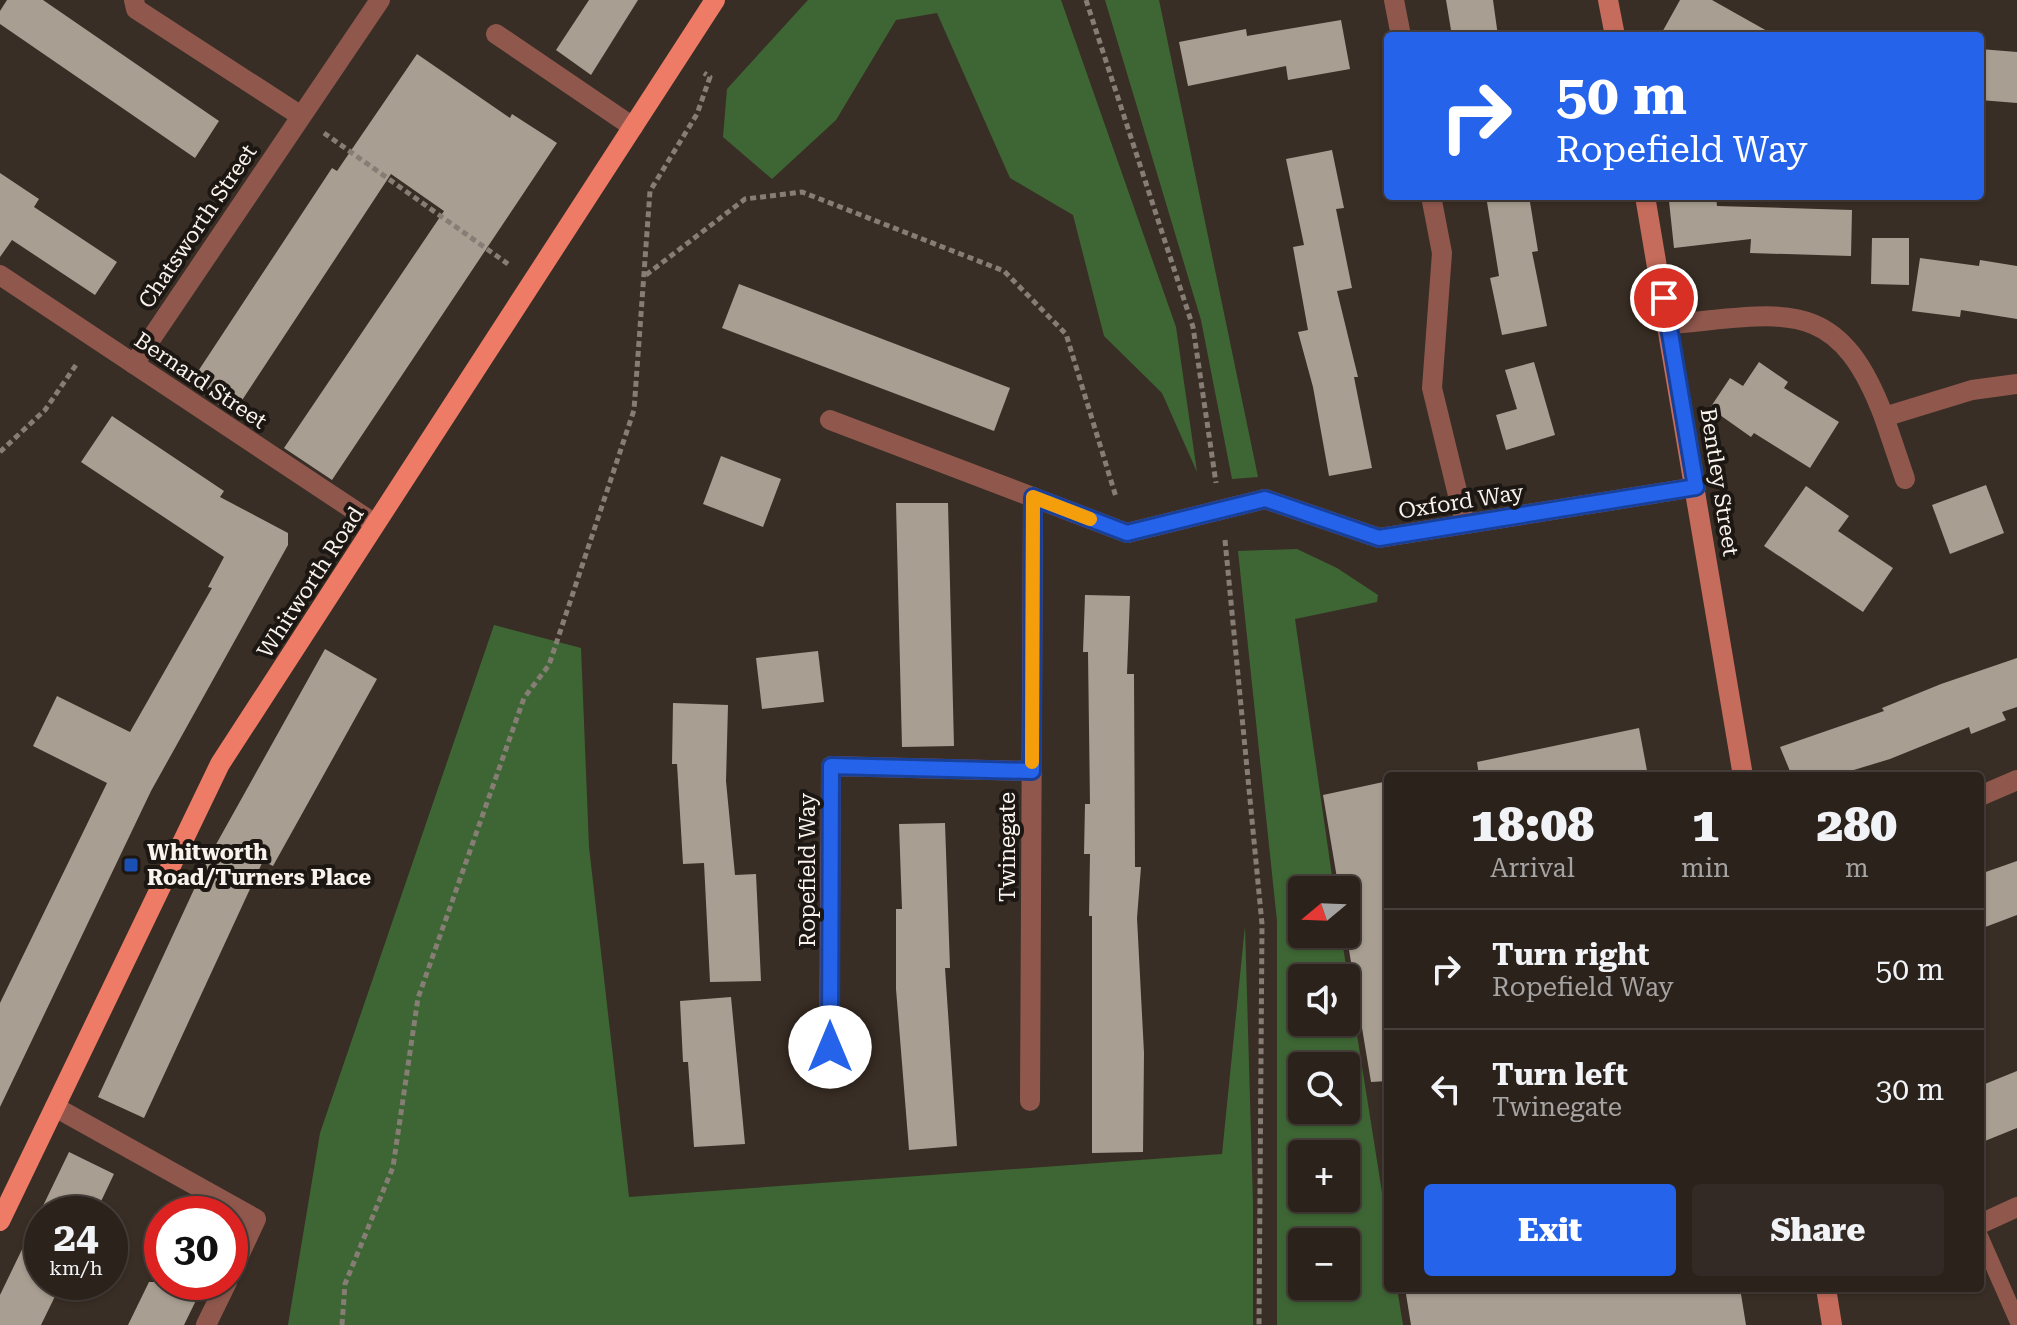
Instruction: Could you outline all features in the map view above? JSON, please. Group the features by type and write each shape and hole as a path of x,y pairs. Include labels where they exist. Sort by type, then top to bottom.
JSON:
{"main road":[{"name":"Whitworth Road","path":"0,1221 220,764 715,0"}],"street":[{"path":"134,0 136,9 301,116"},
{"name":"Chatsworth Street","path":"134,364 380,0"},
{"path":"1394,0 1400,32"},
{"path":"1608,0 1614,32"},
{"path":"496,34 633,127"},
{"path":"1432,200 1442,253 1432,388 1465,524"},
{"name":"Bentley Street","path":"1646,200 1742,772"},
{"name":"Bernard Street","path":"0,275 375,524"},
{"path":"1669,324 1770,316 1810,321 1843,341 1869,377 1905,479"},
{"path":"1884,417 1972,390 2017,384"},
{"path":"830,420 1127,533"},
{"name":"Oxford Way","path":"1127,533 1265,499 1379,538 1696,487"},
{"name":"Twinegate","path":"1030,1101 1033,497"},
{"name":"Ropefield Way","path":"829,1078 831,766 1032,771"},
{"path":"1984,794 2017,780"},
{"path":"55,1107 215,1196"},
{"path":"1984,1222 2017,1207"},
{"path":"248,1215 256,1219 248,1236"},
{"path":"1829,1292 1832,1325"},
{"path":"206,1325 218,1300"}],"lane":[{"path":"1984,1245 2017,1320"}],"path":[{"path":"1086,0 1193,327 1221,509 1262,924 1259,1325"},
{"path":"342,1325 345,1284 393,1167 418,998 524,698 549,665 634,410 650,191 697,114 710,77"},
{"path":"301,116 533,281"},
{"path":"645,275 745,199 802,192 1004,271 1066,334 1127,533"},
{"path":"0,452 45,410 94,337"}],"green space":[{"path":"808,0 1061,0 1176,327 1197,472 1162,393 1104,336 1073,215 1010,178 937,13 896,20 836,120 772,179 723,137 727,89"},
{"path":"1105,0 1159,0 1258,477 1232,479 1201,320"},
{"path":"1297,549 1337,568 1378,595 1377,602 1295,619 1332,876 1288,876 1288,948 1343,948 1346,964 1288,964 1288,1036 1357,1036 1360,1052 1288,1052 1288,1124 1360,1124 1360,1054 1384,1205 1384,1292 1398,1292 1403,1325 1277,1325 1277,921 1238,551"},
{"path":"494,625 581,648 589,847 629,1197 1222,1154 1245,926 1253,1203 1253,1325 288,1325 320,1133"}],"building":[{"path":"7,0 43,0 219,121 195,158 0,24 0,11"},
{"path":"589,0 638,0 591,75 556,50"},
{"path":"1446,0 1493,0 1497,32 1451,32"},
{"path":"1680,0 1712,0 1769,32 1662,32"},
{"path":"1341,20 1350,69 1288,80 1286,66 1188,86 1179,42 1246,29 1247,36"},
{"path":"1984,49 2017,52 2017,103 1984,100"},
{"path":"417,54 510,118 512,114 557,143 332,480 284,448 444,211 391,174 233,414 189,385 332,168 337,171"},
{"path":"1332,150 1344,208 1336,209 1352,288 1337,291 1358,377 1354,377 1372,468 1329,476 1313,387 1298,332 1308,330 1293,247 1304,245 1286,159"},
{"path":"0,173 39,199 34,207 117,262 95,295 12,240 0,257"},
{"path":"1487,200 1530,200 1538,251 1532,252 1547,326 1502,335 1490,278 1499,276"},
{"path":"1716,200 1717,206 1852,210 1851,256 1750,253 1751,239 1674,248 1669,201"},
{"path":"1872,238 1909,238 1909,285 1871,284"},
{"path":"1920,258 1979,266 1980,260 2017,266 2017,319 1961,310 1960,317 1912,311"},
{"path":"739,284 1010,388 994,431 722,328"},
{"path":"1534,362 1555,435 1506,450 1496,415 1517,409 1505,370"},
{"path":"1759,362 1788,382 1784,388 1839,422 1810,468 1754,433 1751,437 1710,408 1730,378 1743,386"},
{"path":"112,416 224,491 220,497 288,533 288,545 151,791 0,1107 0,1003 107,783 33,746 57,696 130,732 212,588 208,587 224,557 81,462"},
{"path":"721,456 781,479 763,527 703,504"},
{"path":"1986,485 2004,533 1950,554 1932,505"},
{"path":"1806,486 1849,516 1838,531 1893,568 1863,612 1764,546"},
{"path":"896,503 948,503 954,746 902,747"},
{"path":"1085,595 1130,596 1127,674 1134,674 1135,867 1141,867 1137,918 1144,1053 1143,1152 1092,1153 1092,916 1089,916 1090,854 1084,854 1085,804 1090,804 1088,652 1083,652"},
{"path":"325,649 377,679 273,866 263,861 144,1118 98,1097 209,857"},
{"path":"818,651 824,702 762,709 756,658"},
{"path":"2017,658 2017,707 2002,712 2006,720 1971,734 1969,727 1890,759 1847,772 1790,772 1780,747 1884,711 1882,708"},
{"path":"673,703 728,705 726,781 735,875 756,874 761,981 710,982 704,863 683,864 677,764 672,764"},
{"path":"1639,728 1647,772 1478,772 1477,762"},
{"path":"1384,782 1384,1081 1371,1082 1360,1016 1360,964 1351,964 1349,948 1360,948 1360,876 1337,876 1323,795"},
{"path":"945,823 950,968 945,968 957,1146 909,1150 896,989 896,909 902,909 899,824"},
{"path":"2017,861 2017,915 1984,927 1984,873"},
{"path":"731,997 745,1144 694,1147 688,1062 683,1062 680,1001"},
{"path":"2017,1071 2017,1128 1984,1141 1984,1084"},
{"path":"69,1152 114,1174 104,1196 48,1196"},
{"path":"24,1245 24,1300 53,1300 41,1325 0,1325 0,1295"},
{"path":"144,1292 144,1300 196,1300 184,1325 128,1325"},
{"path":"1406,1292 1741,1292 1746,1325 1411,1325"}],"slow traffic":[{"path":"1032,762 1033,497 1090,519"}],"place":[{"name":"Whitworth Road/Turners Place","path":"131,865"}],"route":[{"path":"830,1047 831,766 1032,771 1033,497 1127,533 1265,499 1379,538 1696,487 1664,298"}]}
